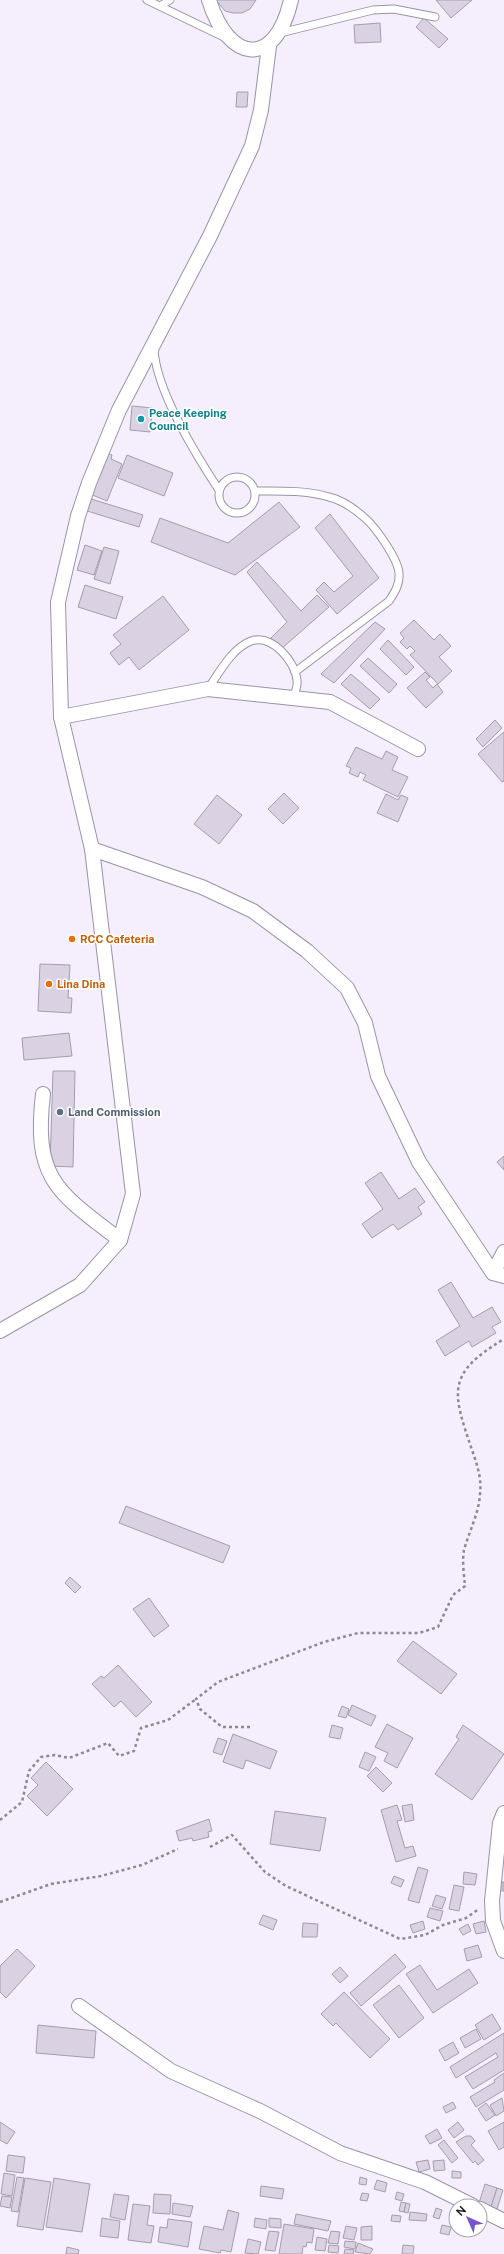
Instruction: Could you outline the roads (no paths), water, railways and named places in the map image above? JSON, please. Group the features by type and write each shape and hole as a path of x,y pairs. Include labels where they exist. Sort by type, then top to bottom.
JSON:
{"street":[{"path":"209,0 229,39 248,49 256,50 269,46 280,33 288,15 291,0"},
{"path":"0,1332 80,1285 120,1240 133,1194 92,849 60,717 58,602 78,516 88,483 119,410 135,377 154,346 210,236 252,146 261,110 269,46"},
{"path":"60,717 208,689 330,702 418,749"},
{"path":"92,849 202,887 252,911 307,951 347,988 365,1023 378,1076 419,1162 498,1274"},
{"path":"43,1094 39,1126 44,1161 56,1187 81,1210 120,1240"},
{"path":"498,1274 504,1252"},
{"path":"504,1813 500,1823 492,1901 493,1921 504,1951"},
{"path":"79,2006 170,2071 260,2111 340,2153 425,2182 457,2198"},
{"path":"488,2213 504,2221"}],"lane":[{"path":"147,0 229,39"},
{"path":"160,6 170,0"},
{"path":"280,33 373,10 394,9 435,17"},
{"path":"154,346 155,362 175,412 203,466 219,490"},
{"path":"233,477 242,477 250,482 255,491 255,500 250,509 236,513 223,508 219,500 219,490 224,482 233,477"},
{"path":"255,491 287,491 329,497 349,506 367,519 396,561 399,573 398,586 389,601 295,672"},
{"path":"208,689 230,658 240,648 250,642 261,639 271,641 276,645 295,672 297,681 293,698"}],"place":[{"name":"Peace Keeping Council","path":"141,419"},
{"name":"RCC Cafeteria","path":"72,939"},
{"name":"Lina Dina","path":"49,984"},
{"name":"Land Commission","path":"60,1112"}]}
